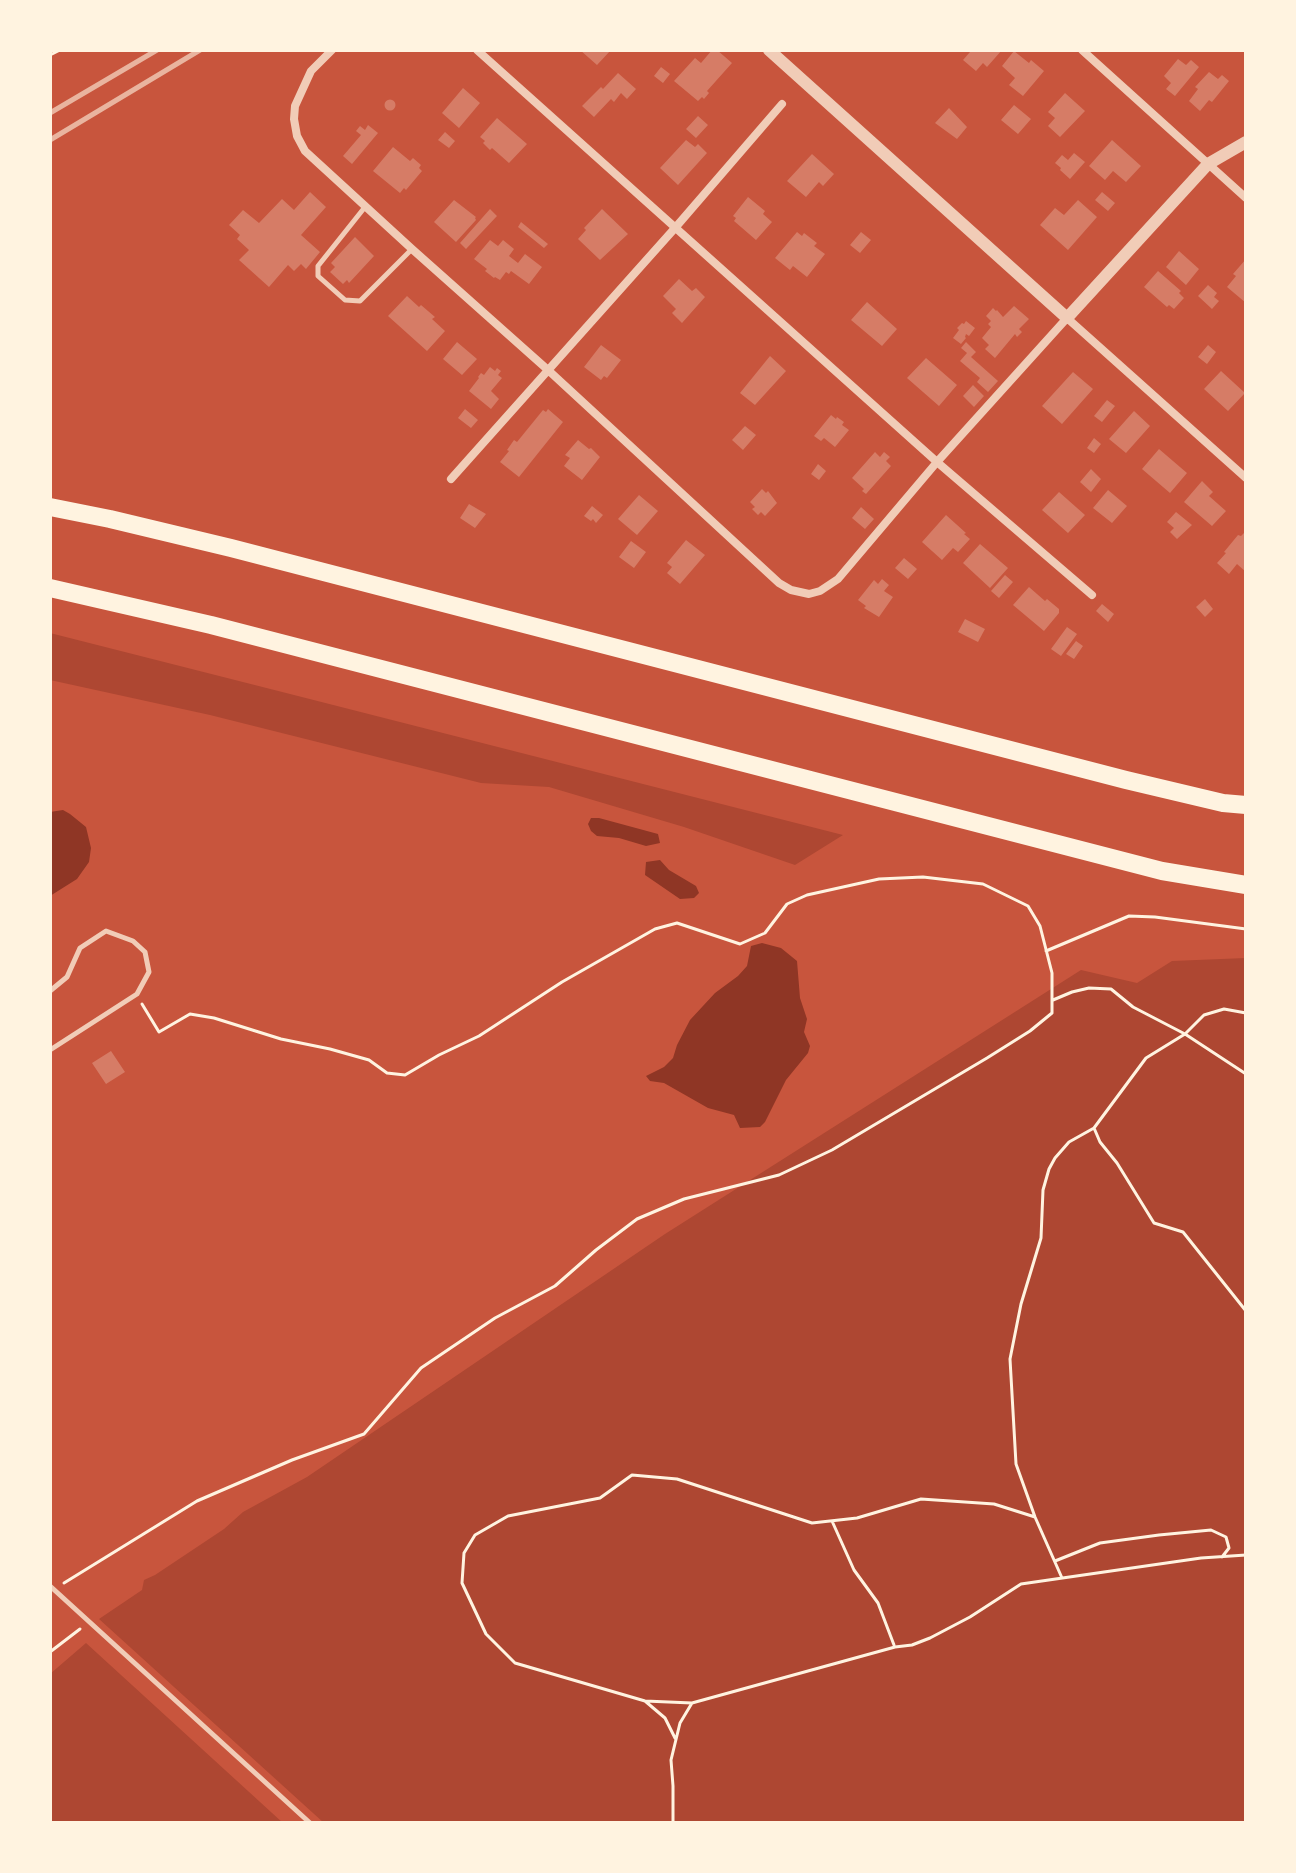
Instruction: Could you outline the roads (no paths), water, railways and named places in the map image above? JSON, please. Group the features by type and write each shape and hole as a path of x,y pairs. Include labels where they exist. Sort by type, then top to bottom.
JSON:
{"highway":[{"path":"50,507 231,548 1126,780 1223,803 1246,805"},
{"path":"50,588 211,625 1162,871 1246,885"}],"street":[{"path":"332,50 311,71 295,106 297,136 305,151 779,583 799,593 820,591 838,579 937,462 1208,164 1246,142"},
{"path":"477,50 937,462 1092,595"},
{"path":"769,50 1246,478"},
{"path":"1082,50 1246,198"},
{"path":"451,479 782,104"}],"lane":[{"path":"365,207 318,266 318,276 345,300 360,301 412,249"},
{"path":"50,991 67,977 80,948 106,931 133,941 145,952 149,972 137,994 50,1050"},
{"path":"52,1588 310,1823"}],"railway":[{"path":"50,113 157,50"},
{"path":"50,140 200,50"}]}
